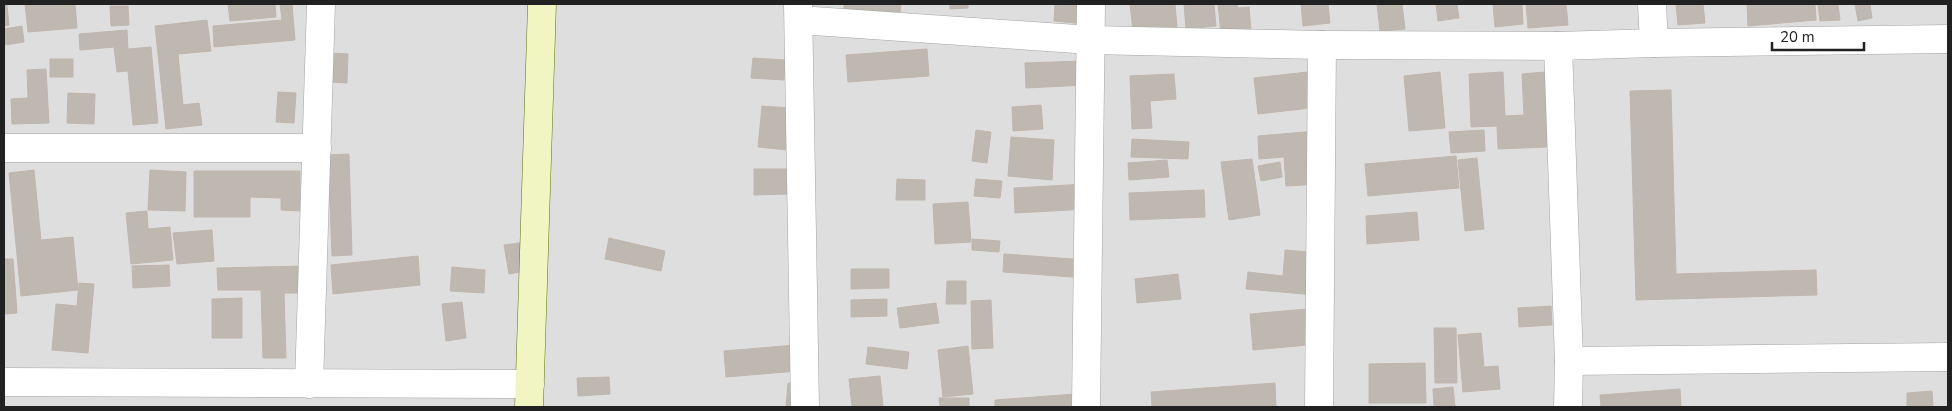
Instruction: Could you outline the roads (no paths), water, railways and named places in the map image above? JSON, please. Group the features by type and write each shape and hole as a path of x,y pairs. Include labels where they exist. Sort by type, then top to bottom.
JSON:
{"street":[{"path":"309,384 321,4"},
{"path":"4,382 309,384 529,396 542,4"},
{"path":"1086,407 1091,4"},
{"path":"1652,4 1654,43"},
{"path":"805,407 798,12 1091,40 1322,45 1558,46 1948,39"},
{"path":"1319,407 1322,45"},
{"path":"1558,46 1569,360 1568,407"},
{"path":"4,148 317,148"},
{"path":"1569,360 1948,357"}]}
